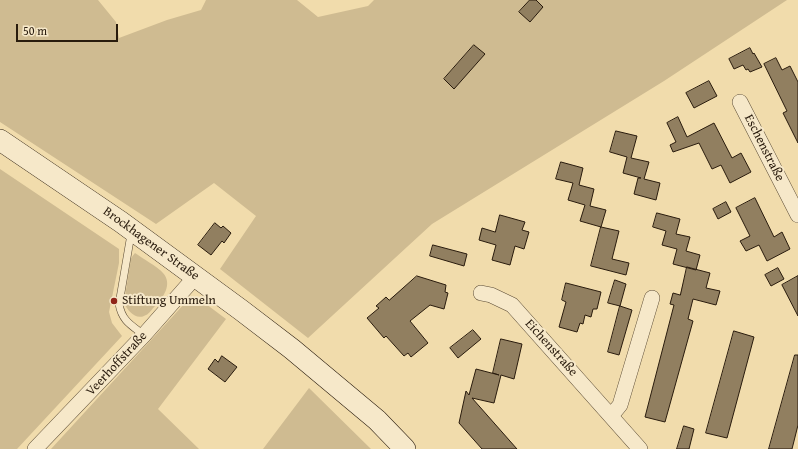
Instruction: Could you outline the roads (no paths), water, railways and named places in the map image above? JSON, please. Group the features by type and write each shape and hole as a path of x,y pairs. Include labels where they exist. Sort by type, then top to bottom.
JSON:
{"main road":[{"name":"Brockhagener Straße","path":"0,140 135,232 292,349 377,420 405,449"}],"street":[{"name":"Eschenstraße","path":"740,102 798,215"},
{"name":"Veerhoffstraße","path":"35,449 144,335 196,276"},
{"name":"Eichenstraße","path":"481,293 491,295 512,305 640,449"},
{"path":"611,416 620,405 652,298"}],"lane":[{"path":"135,232 130,240 119,304 121,314 126,321 144,335"}],"place":[{"name":"Stiftung Ummeln","path":"114,301"}]}
